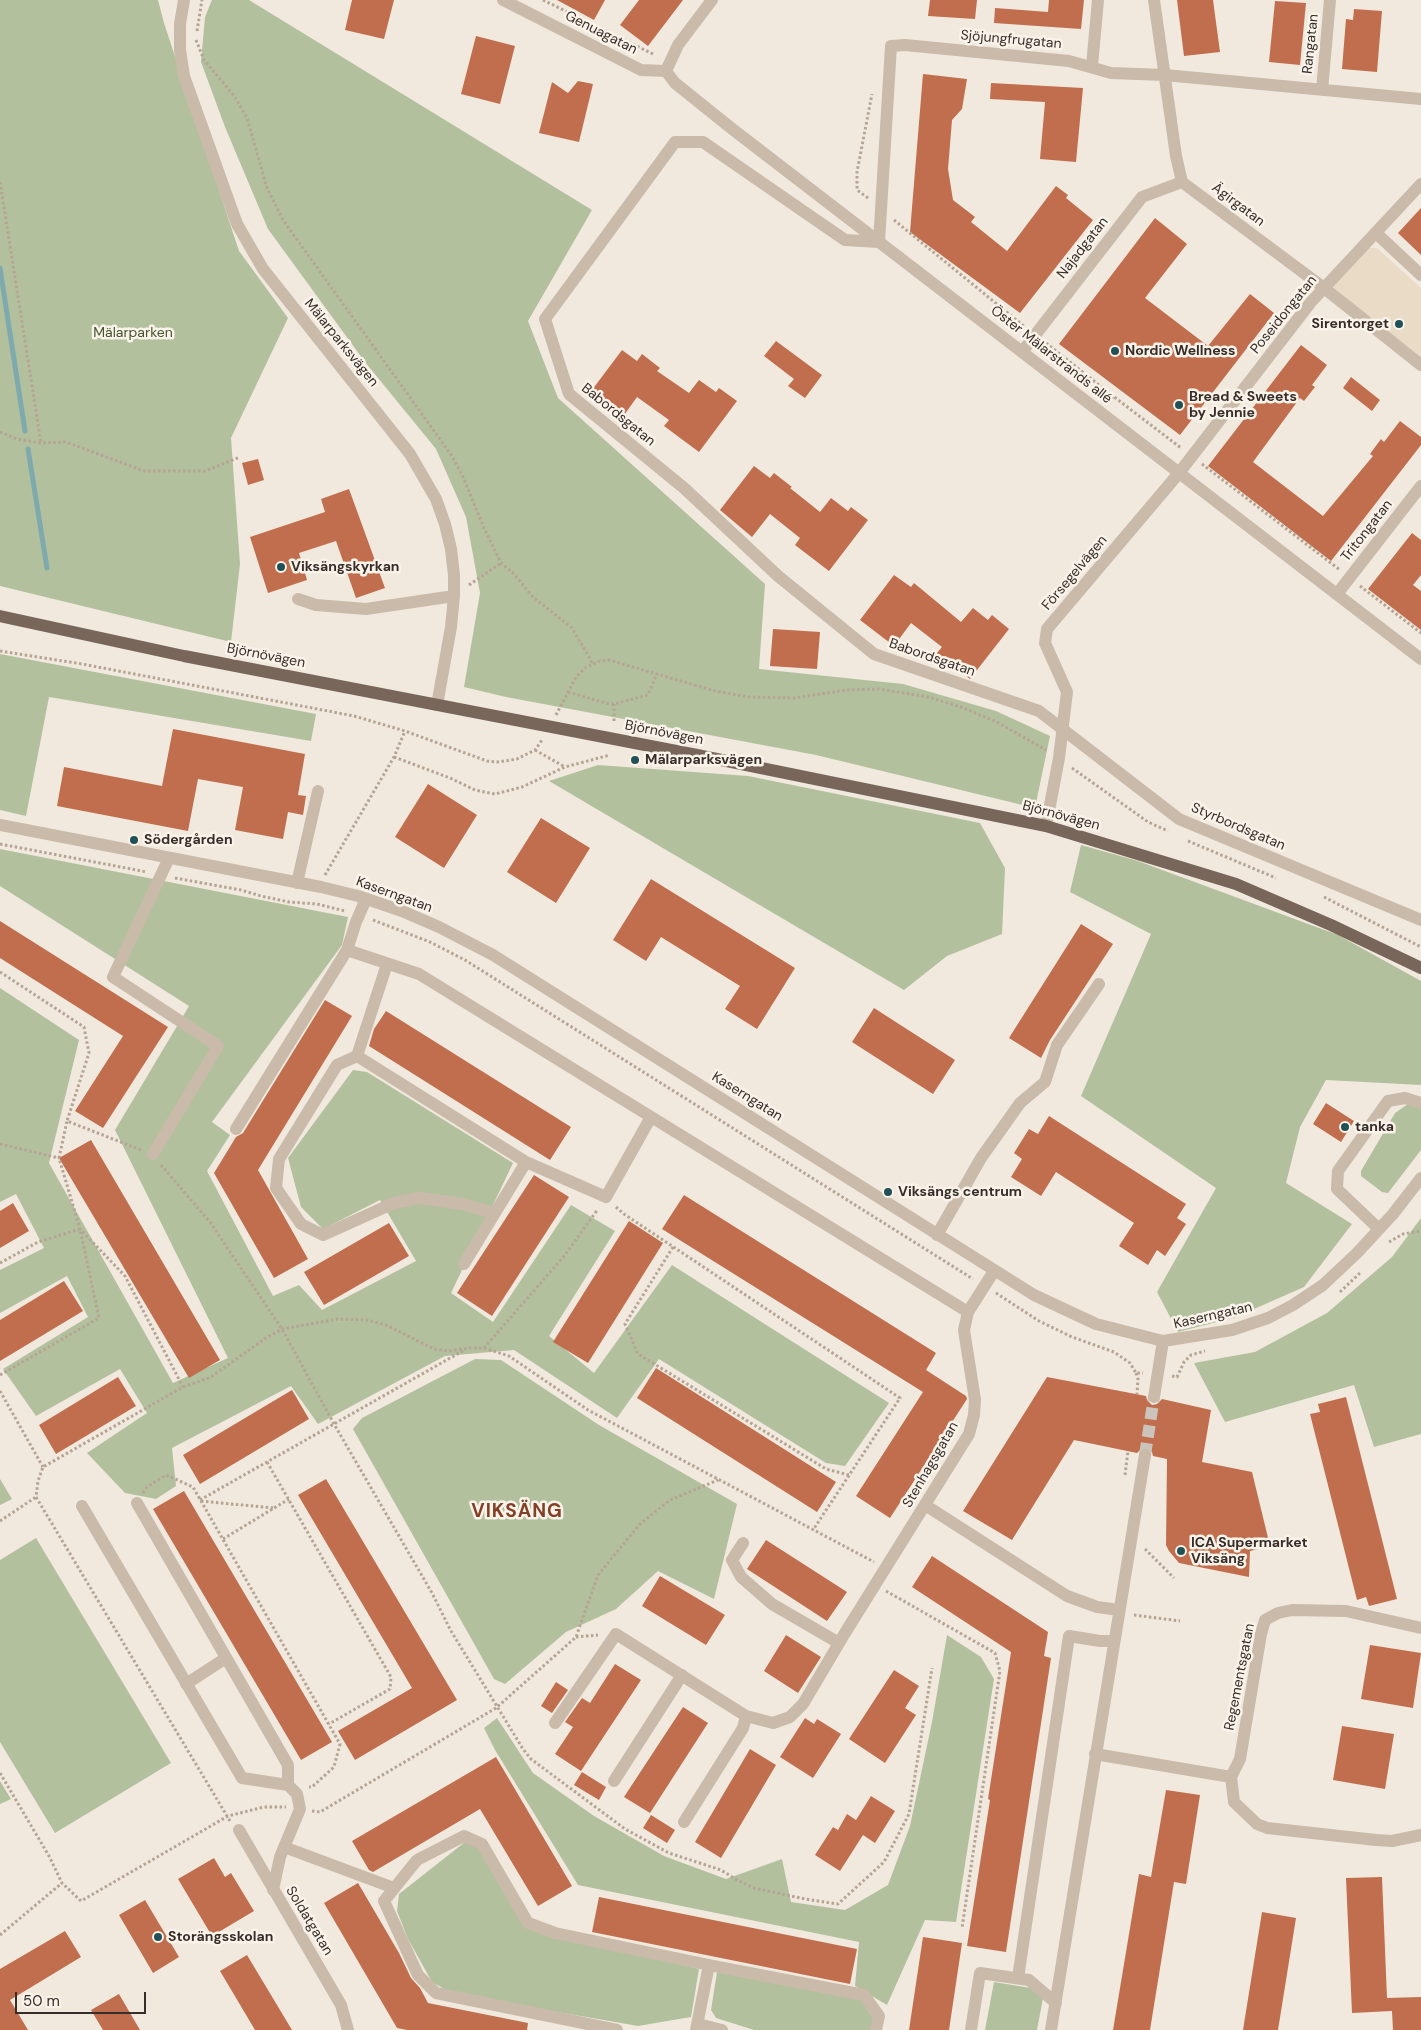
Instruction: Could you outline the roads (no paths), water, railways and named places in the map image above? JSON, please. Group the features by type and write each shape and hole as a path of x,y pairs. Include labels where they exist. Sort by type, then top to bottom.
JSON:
{"main road":[{"name":"Björnövägen","path":"0,616 193,658 909,797 1046,826 1236,884 1331,925 1421,968"}],"street":[{"name":"Mälarparksvägen","path":"184,0 180,24 180,50 184,76 237,224 263,269 410,454 436,499 445,524 451,549 454,596 452,627 437,705"},
{"name":"Genuagatan","path":"503,0 641,70 668,67"},
{"path":"668,67 678,45 712,0"},
{"path":"1092,66 1098,0"},
{"path":"1154,0 1176,156 1182,182"},
{"name":"Rangatan","path":"1322,90 1330,0"},
{"name":"Sjöjungfrugatan","path":"879,242 891,46 905,45 1060,60 1092,66 1110,72 1165,75 1421,100"},
{"name":"Öster Mälarstrands allé","path":"668,67 675,83 1101,414 1421,659"},
{"name":"Babordsgatan","path":"879,242 845,240 702,142 675,142 545,319 569,394 684,488 778,576 874,654 1039,711 1063,731"},
{"name":"Ägirgatan","path":"1182,182 1324,288 1421,365"},
{"name":"Najadgatan","path":"1022,352 1142,197 1182,182"},
{"name":"Poseidongatan","path":"1179,473 1311,302 1421,184"},
{"path":"1376,233 1421,275"},
{"name":"Försegelvägen","path":"1046,826 1059,758 1067,692 1045,644 1047,630 1179,473"},
{"name":"Tritongatan","path":"1337,594 1421,486"},
{"path":"298,598 316,605 366,609 454,596"},
{"name":"Styrbordsgatan","path":"1063,731 1179,819 1421,920"},
{"path":"297,883 318,791"},
{"name":"Kaserngatan","path":"0,825 321,887 366,899 440,928 493,955 1034,1295 1096,1324 1163,1341 1232,1330 1268,1318 1293,1304 1323,1285 1379,1229 1421,1178"},
{"path":"152,1154 218,1046 112,977 168,858"},
{"path":"236,1129 347,950 366,899"},
{"path":"347,950 419,974 968,1312"},
{"path":"387,964 357,1056 337,1066 278,1159 276,1188 301,1224 323,1235 394,1203 420,1198 462,1204 495,1213"},
{"path":"937,1235 981,1158 1020,1104 1045,1082 1057,1045 1099,984"},
{"path":"357,1056 526,1162 606,1197 651,1117"},
{"path":"1379,1229 1338,1189 1338,1171 1388,1101 1405,1098 1421,1103"},
{"path":"464,1264 526,1162"},
{"name":"Stenhagsgatan","path":"555,1724 616,1634 746,1716 773,1723 790,1717 804,1704 842,1638 969,1434 974,1415 974,1381 964,1330 968,1312 994,1270"},
{"path":"1154,1397 1163,1341"},
{"path":"1051,2030 1145,1455"},
{"path":"137,1503 288,1766 288,1785"},
{"path":"925,1505 1068,1596 1097,1606 1119,1610"},
{"path":"82,1506 242,1778 288,1785 297,1794 300,1808 296,1823 280,1857 273,1890"},
{"path":"743,1543 732,1560 741,1577 772,1604 842,1638"},
{"name":"Regementsgatan","path":"1231,1777 1240,1759 1265,1620 1278,1612 1292,1610 1346,1612 1421,1628"},
{"path":"1018,1978 1069,1636 1100,1641 1114,1640"},
{"path":"186,1684 226,1658"},
{"path":"614,1781 682,1675"},
{"path":"684,1822 743,1728 746,1716"},
{"path":"1095,1754 1231,1777 1234,1802 1257,1824 1267,1828 1376,1840 1392,1840 1421,1835"},
{"name":"Soldatgatan","path":"239,1830 341,2005 348,2030"},
{"path":"617,2030 436,1993 418,1975 384,1902 417,1860 464,1836 482,1844 528,1923 555,1933 708,1965 864,1994 879,2016 876,2030"},
{"path":"284,1847 394,1888"},
{"path":"708,1965 697,2027 722,2030"},
{"path":"971,2030 980,1973 1029,1980 1056,2003"}],"waterway":[{"path":"0,268 25,431"},
{"path":"28,449 47,568"}],"tunnel":[{"path":"1145,1455 1154,1397"}],"place":[{"name":"Sirentorget","path":"1399,324"},
{"name":"Nordic Wellness","path":"1115,351"},
{"name":"Bread & Sweets by Jennie","path":"1179,405"},
{"name":"Viksängskyrkan","path":"281,567"},
{"name":"Mälarparksvägen","path":"635,760"},
{"name":"Södergården","path":"134,840"},
{"name":"tanka","path":"1345,1127"},
{"name":"Viksängs centrum","path":"888,1192"},
{"name":"ICA Supermarket Viksäng","path":"1181,1551"},
{"name":"Storängsskolan","path":"158,1937"}],"district":[{"name":"VIKSÄNG","path":"517,1512"}],"park label":[{"name":"Mälarparken","path":"133,333"}]}
